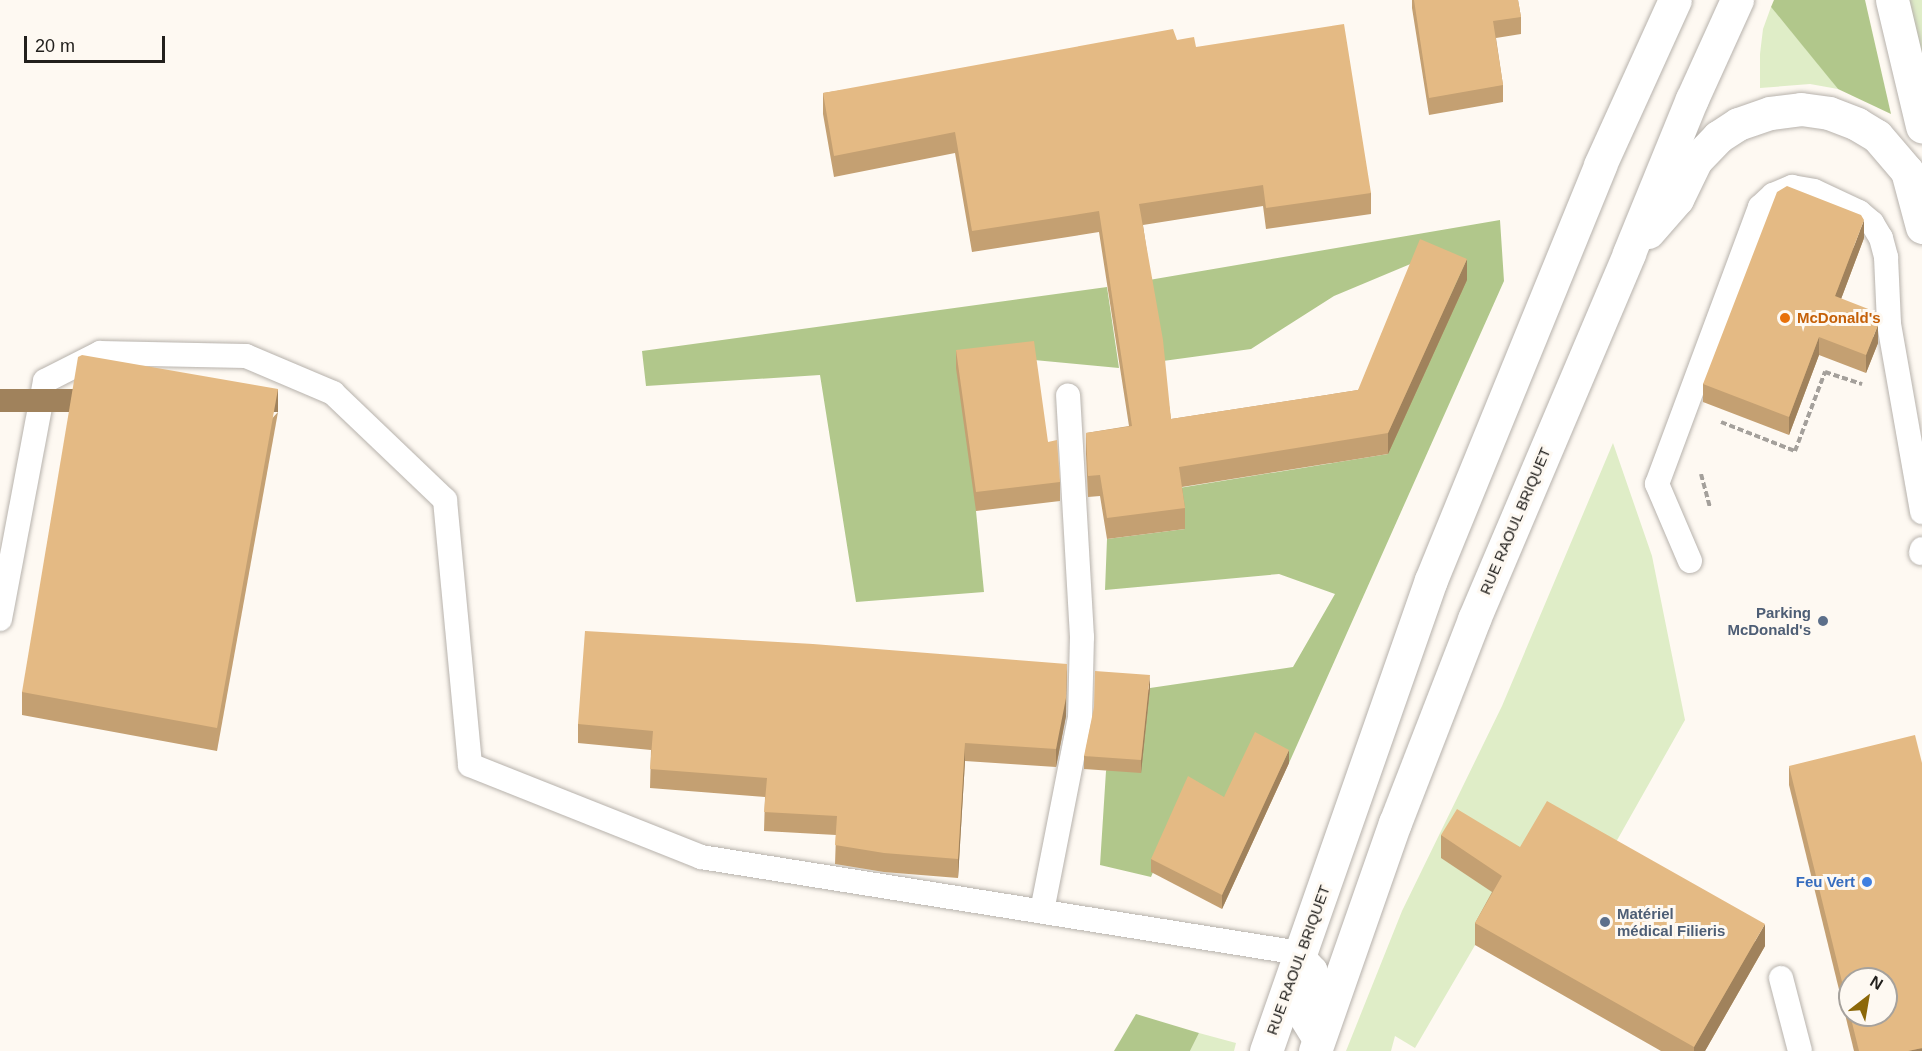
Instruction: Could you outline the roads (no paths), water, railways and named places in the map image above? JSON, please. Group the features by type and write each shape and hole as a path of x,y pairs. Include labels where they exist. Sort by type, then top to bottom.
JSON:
{"street":[{"name":"RUE RAOUL BRIQUET","path":"1266,1051 1431,580 1600,165 1675,0"},
{"name":"RUE RAOUL BRIQUET","path":"1316,1048 1395,823 1474,619 1629,254 1692,99 1737,0"},
{"path":"1892,0 1922,126"},
{"path":"1629,254 1677,199 1696,159 1718,137 1738,124 1770,113 1801,109 1829,113 1857,124 1877,136 1907,171 1922,227"}],"lane":[{"path":"1690,561 1657,484 1760,207 1773,195 1792,187 1814,191 1859,212 1872,223 1881,237 1886,257 1889,324 1922,512"},
{"path":"0,619 45,381 100,352 246,356 333,393 445,500 470,765 701,857 1300,953 1315,969 1299,1015 1316,1048"},
{"path":"1042,911 1080,718 1083,637 1068,395"},
{"path":"1781,978 1800,1051"}],"place":[{"name":"McDonald's","path":"1785,318"},
{"name":"Parking McDonald's","path":"1823,621"},
{"name":"Feu Vert","path":"1867,882"},
{"name":"Matériel médical Filieris","path":"1605,922"}]}
